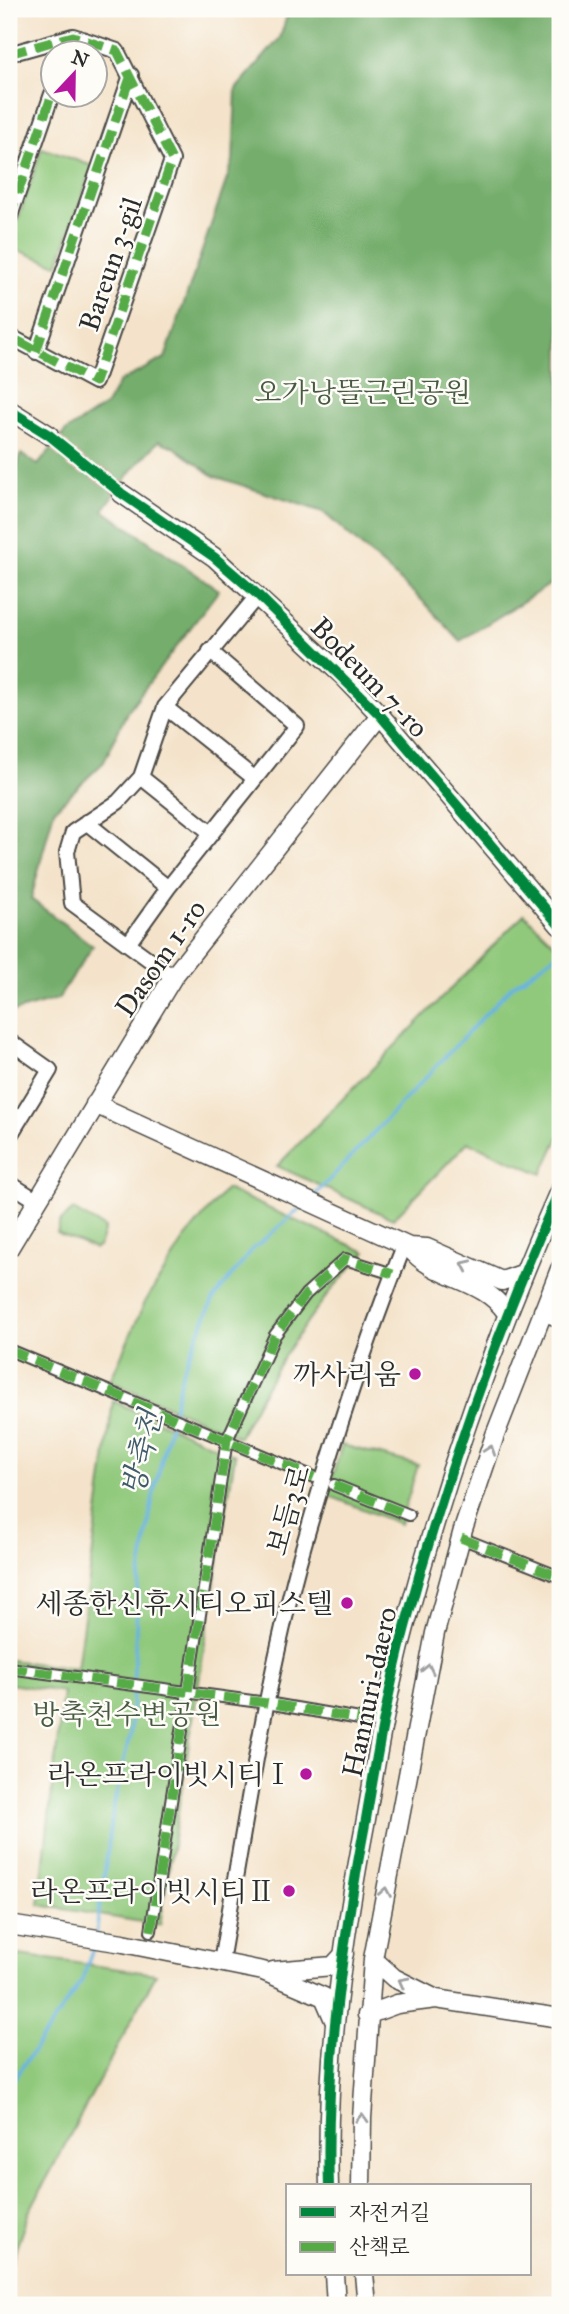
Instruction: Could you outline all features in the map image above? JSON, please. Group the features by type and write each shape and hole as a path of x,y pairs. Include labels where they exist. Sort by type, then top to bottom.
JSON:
{"street":[{"path":"9,54 66,37 117,51 131,75 36,352"},
{"name":"Bareun 3-gil","path":"9,336 95,382 172,160 131,75"},
{"path":"9,219 47,108"},
{"path":"9,410 49,435"},
{"name":"Bodeum 7-ro","path":"121,493 214,558 258,595 380,715 558,925"},
{"path":"173,977 72,903 67,852 73,832 118,802 141,777 166,707 258,595"},
{"path":"128,943 254,778 298,726 210,651"},
{"path":"166,707 254,778"},
{"name":"Dasom 1-ro","path":"9,1248 173,977 380,715"},
{"path":"141,777 211,833"},
{"path":"86,822 168,888"},
{"path":"9,1041 50,1070 9,1137"},
{"path":"96,1104 407,1246 427,1248 502,1281 522,1274"},
{"path":"9,1183 36,1200"},
{"name":"Hannuri-daero","path":"328,2184 335,2025 344,1954 383,1723 405,1628 466,1426 506,1312 560,1189"},
{"path":"407,1246 420,1262 491,1294 506,1312"},
{"name":"보듬3로","path":"221,1962 267,1703 299,1564 342,1414 393,1274 407,1246"},
{"path":"151,1931 227,1440 275,1335 306,1294 345,1259 393,1274"},
{"name":"Hannuri-daero","path":"361,2184 367,2015 373,1959 435,1633 461,1538 495,1435 560,1269"},
{"path":"543,1311 560,1318"},
{"path":"9,1350 314,1477"},
{"path":"334,1485 409,1515"},
{"path":"461,1538 560,1577"},
{"path":"9,1668 267,1703 383,1723"},
{"path":"9,1925 123,1943 263,1971 324,1997 335,2025"},
{"path":"263,1971 299,1971 333,1966 344,1954"},
{"path":"373,1959 394,1978 436,1999"},
{"path":"367,2015 397,2004 436,1999 560,2018"},
{"path":"334,2276 336,2305"},
{"path":"364,2276 367,2305"}],"green space":[{"name":"오가낭뜰근린공원","path":"289,9 560,9 560,578 460,641 426,604 323,512 214,476 174,447 159,441 134,468 103,510 219,590 127,712 104,762 54,810 31,899 93,946 58,999 9,1013 9,492 21,454 38,465 65,432 106,405 119,382 165,358 233,161 236,89 280,38"},
{"path":"42,148 93,166 58,265 9,247"},
{"path":"524,914 560,949 560,1135 542,1174 468,1142 393,1219 277,1166"},
{"path":"226,1189 366,1252 328,1294 295,1339 239,1437 110,1381 145,1302 186,1237"},
{"path":"73,1210 105,1228 99,1247 94,1249 57,1233 60,1222"},
{"name":"방축천수변공원","path":"113,1401 235,1455 160,1925 39,1905 63,1692 9,1684 9,1660 77,1669"},
{"path":"342,1445 418,1465 400,1524 327,1495"},
{"path":"19,1955 156,1974 28,2214 9,2269 9,1971"}],"waterway":[{"name":"방축천","path":"314,1196 511,987 560,952"},
{"name":"방축천","path":"96,1934 114,1804 131,1730 138,1588 153,1497 183,1369 214,1298 253,1249 303,1206"},
{"name":"방축천","path":"9,2086 82,1980 94,1946"}],"tunnel":[{"path":"49,435 121,493"}],"marked path":[{"path":"9,54 73,36 117,51 172,160 95,382 9,336"},
{"path":"36,352 131,75"},
{"path":"9,219 47,108"},
{"path":"151,1931 227,1440 275,1335 306,1294 345,1259 393,1274"},
{"path":"9,1350 314,1477"},
{"path":"334,1485 409,1515"},
{"path":"461,1538 560,1577"},
{"path":"9,1668 267,1703 383,1723"}],"cycle path":[{"path":"9,410 49,435 121,493 214,557 258,595 380,715 560,926"},
{"path":"329,2184 330,2094 337,2001 358,1864 393,1675 455,1460 494,1350 560,1189"}],"place":[{"name":"까사리움","path":"415,1374"},
{"name":"세종한신휴시티오피스텔","path":"347,1603"},
{"name":"라온프라이빗시티Ⅰ","path":"306,1774"},
{"name":"라온프라이빗시티Ⅱ","path":"289,1891"}]}
